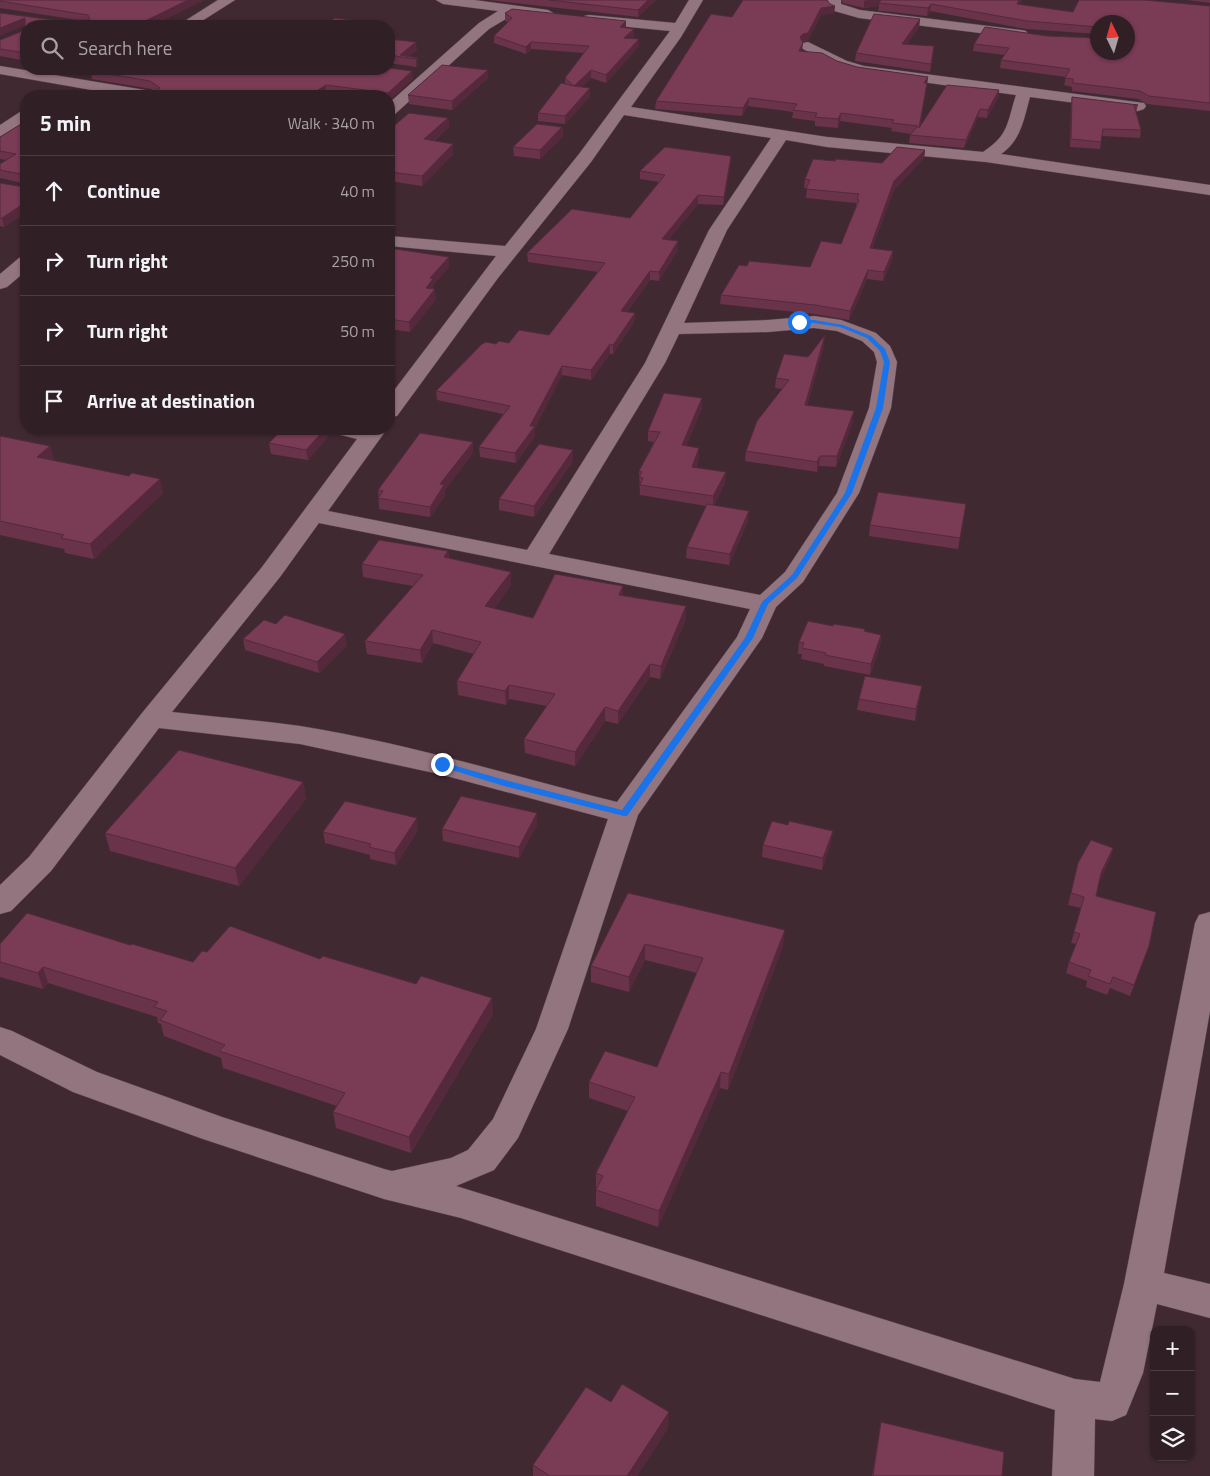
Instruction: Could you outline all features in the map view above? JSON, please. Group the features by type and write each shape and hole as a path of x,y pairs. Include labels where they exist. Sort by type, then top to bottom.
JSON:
{"street":[{"path":"194,20 228,0"},
{"path":"443,0 510,10 679,28"},
{"path":"395,404 491,274 621,110 679,28 696,0"},
{"path":"834,0 833,4 836,7 859,14 1034,36"},
{"path":"395,105 484,26 510,10"},
{"path":"808,46 842,64 862,70 1138,106"},
{"path":"0,70 20,73"},
{"path":"411,72 428,75"},
{"path":"29,75 116,90"},
{"path":"77,90 87,85"},
{"path":"986,157 1003,146 1011,136 1024,92"},
{"path":"621,110 781,136 986,157 1210,190"},
{"path":"0,132 20,119"},
{"path":"535,557 655,363 718,230 781,136"},
{"path":"395,242 510,252"},
{"path":"0,282 20,267"},
{"path":"384,1184 436,1178 461,1170 481,1160 506,1128 552,1029 624,814 749,638 765,604 794,576 848,493 880,408 887,362 883,350 869,337 841,326 814,322 768,326 672,328"},
{"path":"0,903 40,864 152,719 264,580 371,435"},
{"path":"313,515 535,557 765,604"},
{"path":"152,719 300,735 442,764 504,783 624,814"},
{"path":"0,1040 85,1082 215,1129 384,1184 460,1204 1075,1398 1112,1402 1123,1373 1143,1284 1210,923"},
{"path":"1143,1284 1210,1301"},
{"path":"1073,1476 1075,1398"}],"building":[{"path":"188,0 147,20 90,20 88,15 0,1"},
{"path":"549,0 648,0 638,10"},
{"path":"743,0 827,0 835,6 821,8 808,33 800,37 803,43 799,51 822,53 837,61 857,67 928,77 924,83 927,83 919,128 947,85 999,90 988,110 980,109 966,140 910,135 918,126 892,123 894,120 841,113 838,119 815,117 817,113 793,110 797,104 749,98 743,108 656,101 711,14 732,17"},
{"path":"881,0 1019,0 1017,4 1073,12 1079,0 1144,0 1210,6 1210,103 1149,96 1140,91 1073,83 1073,79 1065,78 1070,69 1001,60 1009,48 974,44 985,27 1047,36 1090,38 1090,60 1135,60 1135,15 1090,15 1090,26 1027,21 931,4 928,8 879,3"},
{"path":"512,9 626,21 620,27 634,29 624,38 639,39 606,75 591,70 574,86 565,78 589,46 531,42 526,47 494,36 512,18 505,13"},
{"path":"0,13 54,20 25,20 25,18 0,28"},
{"path":"874,14 920,19 902,44 934,46 931,64 856,53"},
{"path":"335,18 352,20 332,20"},
{"path":"20,32 20,52 0,49 0,40"},
{"path":"395,40 416,42 400,55 418,58 395,56"},
{"path":"442,65 488,70 452,101 408,95"},
{"path":"395,69 412,71 391,90 365,90 326,85 318,90 157,90 160,88 150,81 115,75 395,75"},
{"path":"561,83 590,88 565,116 538,113"},
{"path":"1072,97 1138,105 1134,105 1141,130 1103,129 1101,142 1071,139"},
{"path":"409,113 448,118 424,139 453,144 422,176 395,173 395,125"},
{"path":"537,124 562,127 540,150 513,147"},
{"path":"20,125 20,174 0,170 0,164 16,154 0,151 0,137"},
{"path":"665,147 731,156 724,197 698,195 662,239 678,241 659,272 650,271 621,311 635,313 613,345 610,344 591,370 562,366 530,426 535,426 515,453 479,447 510,406 436,391 486,342 496,344 499,341 509,343 519,330 549,335 605,263 527,253 572,209 630,218 665,175 640,171"},
{"path":"897,147 925,150 894,181 870,248 893,251 884,272 868,270 850,311 815,305 721,295 739,265 747,266 749,261 810,267 821,241 841,244 859,200 857,199 859,194 806,189 810,180 805,179 813,159 882,163"},
{"path":"0,183 20,186 20,206 2,218 0,218"},
{"path":"395,249 449,257 430,278 433,279 426,288 435,289 409,322 395,320"},
{"path":"825,335 805,405 854,411 837,456 820,456 817,462 746,451 757,421 789,380 776,378 784,354 808,357"},
{"path":"664,393 702,398 682,445 699,448 692,467 726,472 713,496 640,485 643,478 639,477 642,472 639,471 660,432 648,431"},
{"path":"420,433 473,442 440,484 444,485 430,507 378,498 383,491 378,490"},
{"path":"277,435 320,435 306,450 269,443"},
{"path":"0,436 50,446 37,457 129,476 132,473 160,479 90,544 61,538 64,535 0,521"},
{"path":"539,444 573,450 534,506 499,499"},
{"path":"878,492 966,504 960,538 870,525"},
{"path":"707,504 749,511 730,554 687,547"},
{"path":"379,540 448,551 444,557 511,572 485,606 533,618 555,574 623,586 619,595 686,606 661,666 650,664 618,711 605,707 575,752 524,739 555,694 509,685 505,691 457,681 481,642 432,630 420,650 365,641 423,575 362,564"},
{"path":"285,615 345,634 317,662 243,639 264,620 276,624"},
{"path":"808,621 865,629 864,631 881,635 871,664 825,655 826,653 802,648 804,643 799,642"},
{"path":"865,676 922,686 916,709 859,699"},
{"path":"179,750 303,782 235,868 105,833"},
{"path":"461,796 537,813 519,847 442,829"},
{"path":"345,801 417,818 394,853 369,847 371,844 323,832"},
{"path":"772,821 788,825 789,821 833,831 823,858 763,845"},
{"path":"1091,840 1113,848 1101,873 1096,896 1156,912 1149,946 1134,985 1113,977 1110,984 1088,976 1091,970 1069,962 1080,934 1074,932 1084,897 1071,893 1078,863"},
{"path":"628,893 785,930 729,1074 721,1072 659,1211 596,1190 603,1176 596,1173 635,1097 589,1082 605,1051 657,1067 703,958 645,944 629,977 591,966"},
{"path":"27,913 130,945 193,962 202,951 207,952 230,926 320,959 323,956 416,984 421,976 492,998 409,1137 333,1112 345,1093 219,1051 225,1045 160,1020 167,1011 154,1007 158,1002 43,967 38,973 0,962 0,944"},
{"path":"622,1384 669,1412 627,1476 550,1476 533,1465 586,1387 611,1402"},
{"path":"881,1422 1004,1452 1002,1476 873,1476"}],"route":[{"path":"442,764 504,783 624,814 749,638 765,604 794,576 848,493 880,408 887,362 883,350 869,337 841,326 799,322"}]}
